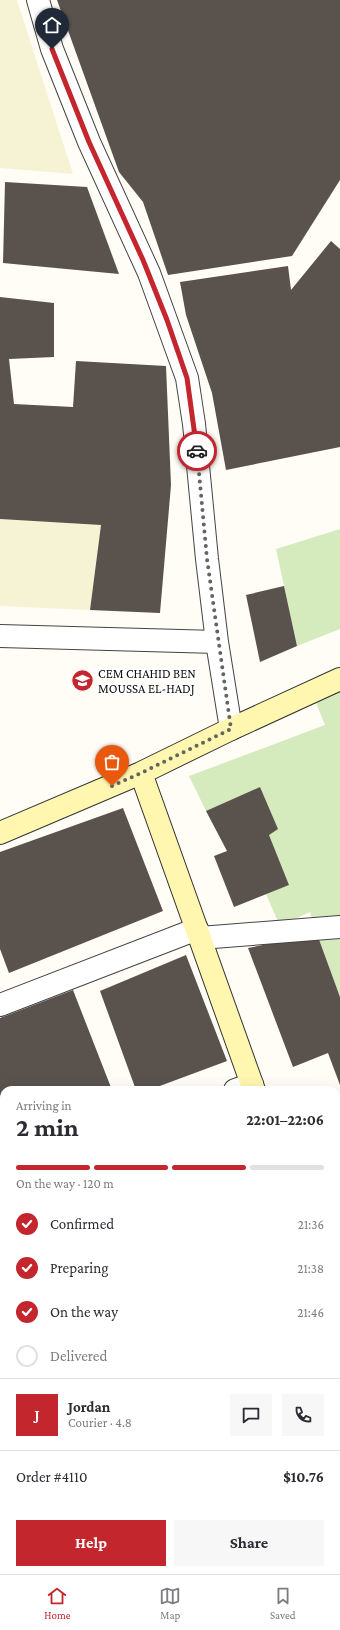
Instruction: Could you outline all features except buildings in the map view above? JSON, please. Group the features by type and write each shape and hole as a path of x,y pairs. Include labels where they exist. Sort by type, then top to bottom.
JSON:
{"main road":[{"path":"0,833 141,773 231,729 340,679"},
{"path":"141,773 199,934 246,1086"}],"street":[{"path":"38,0 52,49 89,142 149,273 187,378 194,424 207,559 217,642 231,729"},
{"path":"0,636 217,642"},
{"path":"0,1005 199,934 340,927"}],"shaded area":[{"path":"0,0 17,0 73,174 0,168"},
{"path":"0,519 101,525 90,610 0,606"}],"green space":[{"path":"340,529 340,629 297,646 276,549"},
{"path":"340,683 340,920 313,923 310,912 280,926 266,894 289,885 269,835 206,811 189,776 325,725 312,693"},
{"path":"340,933 340,997 317,934"}],"way so far":[{"path":"112,786 231,729 217,642 207,559 197,451"}],"place":[{"name":"CEM CHAHID BEN MOUSSA EL-HADJ","path":"82,680"}],"route":[{"path":"52,49 89,142 149,273 167,320 187,378 197,451"}]}
